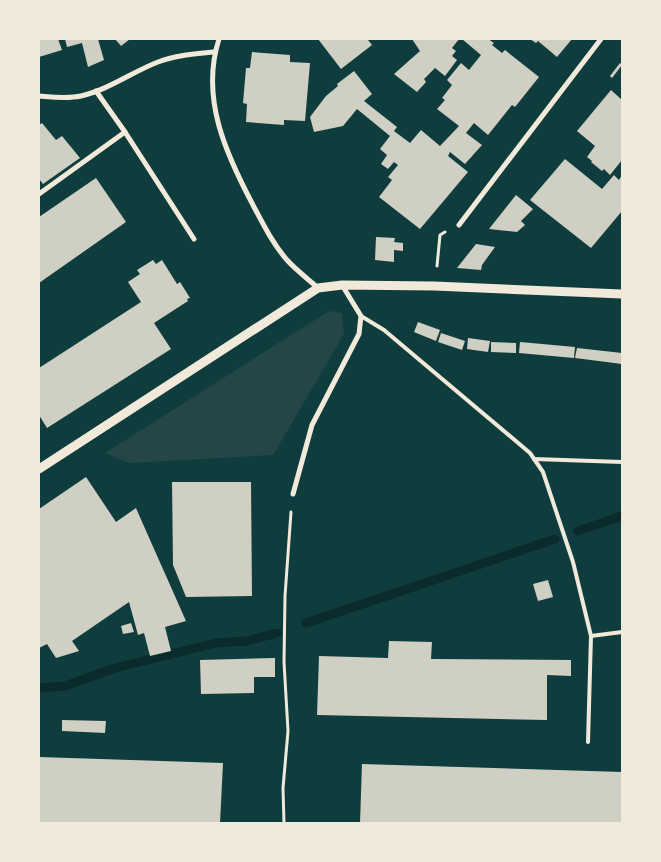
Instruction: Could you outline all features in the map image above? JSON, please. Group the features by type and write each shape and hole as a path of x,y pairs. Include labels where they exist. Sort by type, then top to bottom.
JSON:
{"street":[{"path":"219,39 214,52 211,75 213,99 220,130 235,171 276,244 288,261 318,288"},
{"path":"459,225 601,39"},
{"path":"39,96 56,98 80,96 96,91 158,62 177,56 214,52"},
{"path":"96,91 194,238"},
{"path":"39,194 125,132"},
{"path":"294,494 312,426 359,334 361,316 342,285"},
{"path":"39,469 318,288 342,285 434,286 622,294"}],"lane":[{"path":"361,316 384,330 530,453 543,472 574,562 591,636 588,742"},
{"path":"534,459 622,462"},
{"path":"591,636 622,632"}],"path":[{"path":"434,286 440,235 459,225"},
{"path":"284,823 283,788 288,731 284,662 286,596 290,518 294,494"}],"shaded area":[{"path":"329,311 342,313 344,334 273,455 129,463 105,453"}],"building":[{"path":"39,39 58,39 62,50 39,57"},
{"path":"65,39 98,39 104,60 88,67 82,43 67,47"},
{"path":"115,39 130,39 121,46"},
{"path":"318,39 370,39 368,40 372,45 341,69"},
{"path":"412,39 459,39 452,48 456,51 452,56 457,60 445,76 435,68 424,79 426,82 417,92 394,74 420,51"},
{"path":"462,39 488,39 502,53 505,50 539,77 515,107 512,105 488,135 474,123 466,133 482,145 465,164 450,152 448,156 468,172 420,229 379,197 392,180 388,177 398,165 394,162 388,169 381,164 387,155 380,149 390,136 357,109 343,126 314,132 310,117 326,96 338,86 337,84 354,71 372,94 364,101 397,127 394,131 410,143 421,130 440,146 459,126 437,109 445,100 442,98 452,85 447,80 461,63 469,70 481,55"},
{"path":"530,39 572,39 557,57 538,41 536,43"},
{"path":"252,52 290,55 290,62 310,63 305,121 284,120 284,125 246,122 247,104 243,103 246,68 250,68"},
{"path":"620,63 622,65 612,78 610,76"},
{"path":"611,90 622,100 622,160 610,175 604,169 602,171 587,157 595,146 577,131"},
{"path":"42,123 56,140 62,136 80,158 43,184 39,179 39,125"},
{"path":"565,159 602,189 614,175 619,180 622,175 622,211 591,248 530,200"},
{"path":"96,178 126,222 39,283 39,217"},
{"path":"516,195 533,209 521,221 525,225 517,232 489,229"},
{"path":"376,237 395,238 394,242 403,243 403,251 394,250 394,262 375,260"},
{"path":"476,244 495,247 482,265 481,270 457,268"},
{"path":"153,260 156,264 162,260 177,284 180,282 190,298 154,323 171,349 47,428 39,415 39,368 141,302 128,282 140,274 137,270"},
{"path":"418,322 440,330 436,341 414,332"},
{"path":"441,333 465,341 462,350 438,342"},
{"path":"468,338 490,341 488,352 467,349"},
{"path":"491,342 516,343 516,353 491,352"},
{"path":"520,342 575,347 574,358 519,353"},
{"path":"577,348 622,353 622,364 575,358"},
{"path":"86,477 116,522 136,508 186,621 165,627 171,651 150,656 144,633 138,635 129,602 72,641 79,651 56,658 47,644 39,648 39,509"},
{"path":"172,482 251,482 252,596 186,597 173,565"},
{"path":"548,580 553,597 538,601 533,584"},
{"path":"131,623 134,632 123,634 121,626"},
{"path":"389,641 432,642 431,659 571,660 571,676 547,675 547,720 317,715 319,656 388,658"},
{"path":"275,658 275,677 254,677 254,693 201,694 200,660"},
{"path":"62,720 106,721 105,733 62,731"},
{"path":"39,757 223,763 220,823 39,823"},
{"path":"362,764 622,772 622,823 360,823"}],"waterway":[{"path":"578,531 622,516"},
{"path":"306,623 555,539"},
{"path":"39,688 65,686 115,668 216,643 247,641 277,633"}]}
